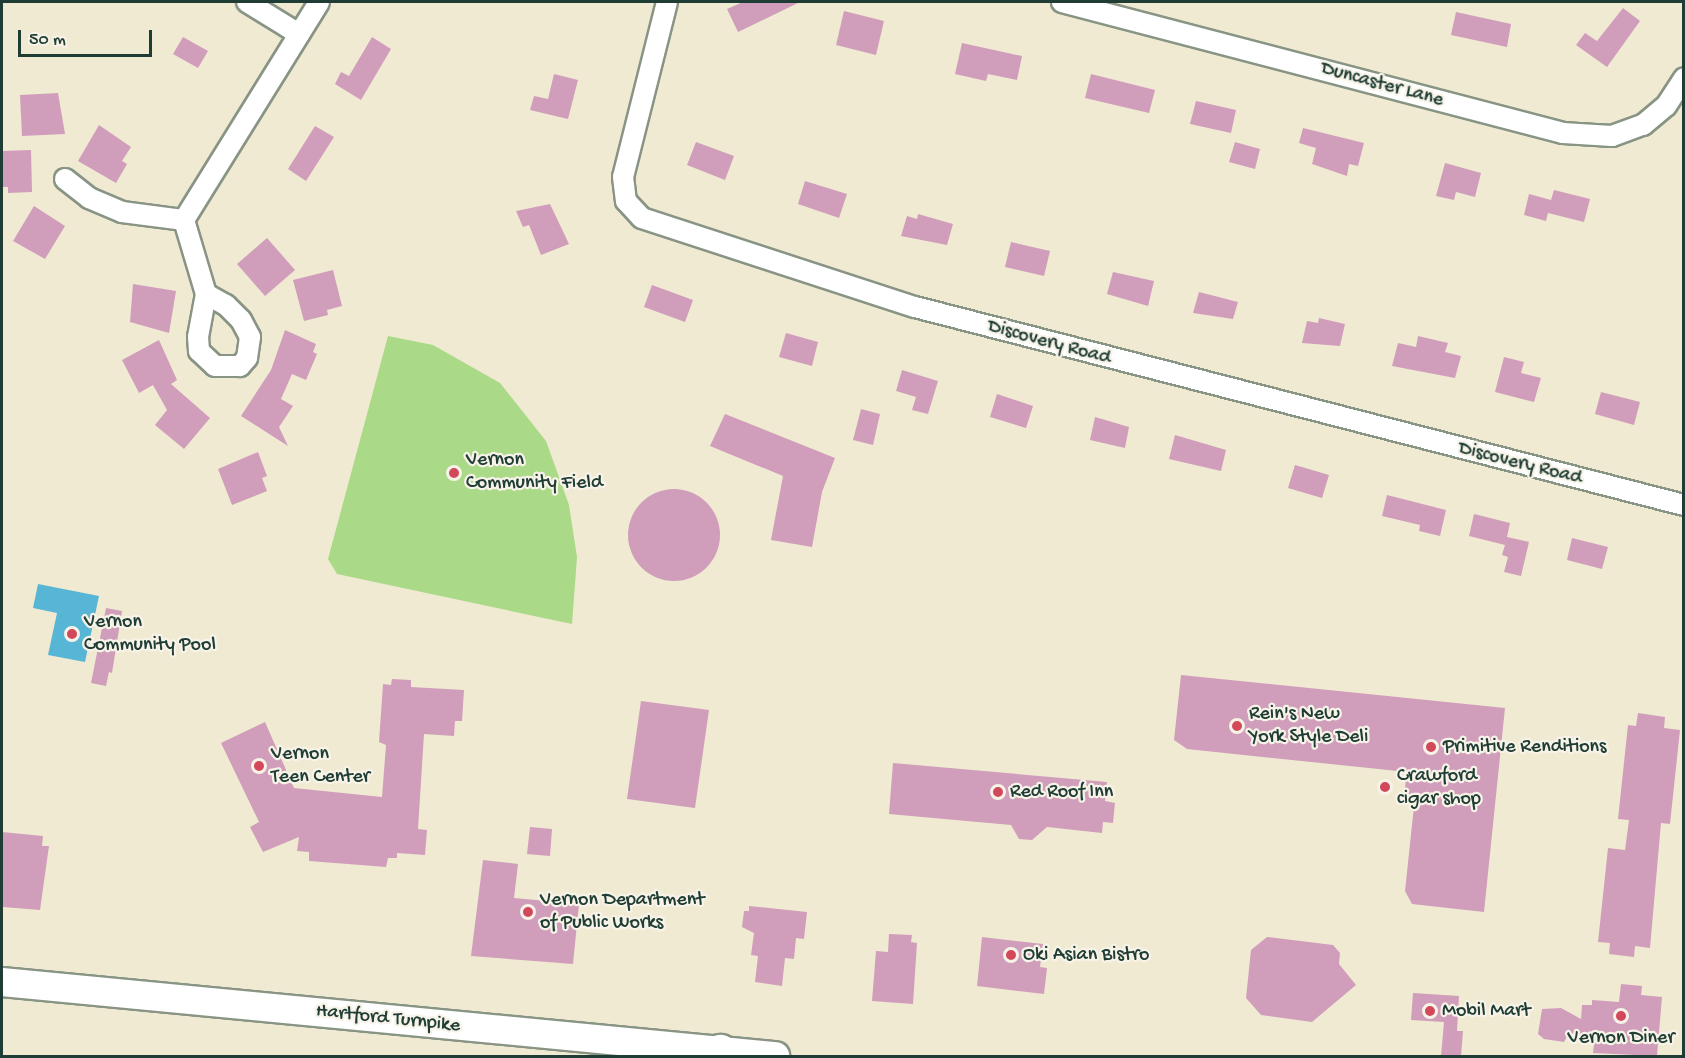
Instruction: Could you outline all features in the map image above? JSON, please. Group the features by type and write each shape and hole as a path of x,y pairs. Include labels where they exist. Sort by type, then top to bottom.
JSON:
{"main road":[{"name":"Hartford Turnpike","path":"2,982 719,1055 775,1056"}],"street":[{"path":"247,2 299,34"},
{"path":"206,294 184,220 319,2"},
{"name":"Discovery Road","path":"667,2 623,177 626,201 642,218 915,308 1683,505"},
{"name":"Duncaster Lane","path":"1062,2 1563,133 1612,136 1643,125 1666,106 1683,78"},
{"path":"65,179 89,198 122,213 184,220"}],"green space":[{"name":"Vernon Community Field","path":"388,336 433,345 500,383 546,441 569,505 577,557 572,624 337,574 328,559"}],"water":[{"name":"Vernon Community Pool","path":"38,584 99,596 85,662 48,655 57,613 33,608"}],"building":[{"path":"743,2 800,2 738,32 727,9"},
{"path":"1623,8 1640,21 1607,67 1576,45 1585,33 1597,41"},
{"path":"844,11 884,21 876,55 836,45"},
{"path":"1456,12 1511,24 1507,47 1451,35"},
{"path":"183,37 208,51 198,68 173,54"},
{"path":"372,37 391,49 361,100 335,84 341,72 349,76"},
{"path":"962,43 1022,56 1017,80 988,74 986,81 955,74"},
{"path":"554,74 578,80 568,119 530,110 534,96 548,99"},
{"path":"1091,74 1155,90 1149,113 1085,98"},
{"path":"58,93 65,134 22,136 20,95"},
{"path":"1196,101 1236,110 1231,133 1190,124"},
{"path":"99,125 131,147 122,161 127,164 116,183 78,161"},
{"path":"315,126 334,137 306,181 288,169"},
{"path":"1303,128 1364,143 1358,166 1349,164 1347,176 1312,164 1316,148 1299,143"},
{"path":"696,142 734,156 725,180 687,165"},
{"path":"1235,142 1260,149 1255,169 1229,162"},
{"path":"31,150 32,192 8,193 8,187 2,187 2,151"},
{"path":"1445,163 1481,173 1475,197 1456,192 1454,200 1436,196"},
{"path":"805,181 847,194 839,218 798,204"},
{"path":"1554,190 1590,199 1584,222 1548,213 1546,221 1524,215 1529,194 1551,200"},
{"path":"550,204 569,244 541,255 529,225 523,227 516,211"},
{"path":"34,206 65,226 45,259 13,241"},
{"path":"918,214 953,224 947,245 901,236 907,216 917,219"},
{"path":"267,238 295,270 265,296 237,264"},
{"path":"1011,242 1050,251 1044,276 1005,267"},
{"path":"333,270 342,306 327,310 328,315 304,321 293,280"},
{"path":"1113,272 1154,281 1148,306 1107,294"},
{"path":"133,284 176,291 169,333 130,322"},
{"path":"652,285 693,300 685,322 644,307"},
{"path":"1199,292 1238,302 1233,319 1193,313"},
{"path":"1319,318 1345,324 1340,346 1302,343 1307,321 1318,323"},
{"path":"285,330 316,344 313,352 317,354 306,380 292,374 281,399 293,406 279,427 288,446 241,416 271,370"},
{"path":"786,333 818,342 812,366 779,357"},
{"path":"1418,336 1448,343 1445,352 1461,356 1455,378 1392,366 1398,343 1416,347"},
{"path":"159,340 177,380 171,384 210,418 184,449 155,425 167,410 153,385 139,393 122,360"},
{"path":"1504,357 1524,362 1521,373 1541,378 1534,402 1495,392"},
{"path":"902,370 938,381 928,414 912,410 916,397 896,391"},
{"path":"1601,392 1640,402 1634,425 1595,414"},
{"path":"997,394 1033,406 1026,428 990,417"},
{"path":"861,409 880,414 873,445 853,440"},
{"path":"725,414 835,458 822,492 812,547 771,540 783,476 710,446"},
{"path":"1095,417 1129,427 1125,448 1090,440"},
{"path":"1175,435 1226,450 1221,471 1169,459"},
{"path":"258,452 267,476 262,478 267,491 232,505 218,469"},
{"path":"1295,465 1329,475 1322,498 1288,488"},
{"path":"674,489 692,492 707,502 717,517 720,535 717,553 707,568 692,578 674,581 656,578 641,568 631,553 628,535 631,517 641,502 656,492"},
{"path":"1387,495 1446,510 1440,536 1419,531 1420,525 1382,516"},
{"path":"1474,514 1510,523 1507,537 1529,542 1521,576 1504,572 1508,557 1502,555 1505,545 1469,536"},
{"path":"1572,538 1608,547 1602,569 1567,560"},
{"path":"106,608 122,611 112,673 109,672 106,686 91,683"},
{"path":"1181,675 1505,708 1484,912 1412,904 1405,891 1414,806 1404,795 1407,772 1187,749 1174,740"},
{"name":"Vernon Teen Center","path":"392,679 411,680 411,687 464,690 462,721 455,721 454,736 424,734 418,829 427,830 425,855 397,853 397,858 388,858 386,867 309,861 309,852 297,851 299,837 263,852 250,827 259,822 221,743 265,722 294,788 382,797 386,745 379,742 383,684 391,685"},
{"path":"641,701 709,710 695,808 627,799"},
{"path":"1638,713 1665,717 1664,728 1680,730 1670,824 1661,823 1650,948 1635,946 1634,957 1609,954 1610,943 1598,942 1608,848 1625,850 1629,820 1618,819 1628,725 1636,726"},
{"name":"Red Roof Inn","path":"893,763 1107,782 1105,801 1115,803 1113,823 1103,822 1102,833 1047,827 1032,840 1019,839 1011,825 889,814"},
{"path":"530,827 552,829 550,856 527,854"},
{"path":"2,832 43,836 42,846 49,846 40,910 3,907"},
{"name":"Vernon Department of Public Works","path":"483,860 518,864 514,898 579,904 573,964 471,956"},
{"path":"749,906 807,912 804,939 796,938 794,959 785,958 782,986 755,982 758,956 751,955 754,933 742,927 744,911 749,911"},
{"path":"889,934 912,935 911,942 917,943 913,1004 872,1001 876,951 888,952"},
{"name":"Oki Asian Bistro","path":"982,937 1043,944 1040,967 1047,968 1044,994 977,986"},
{"path":"1267,937 1333,945 1340,953 1339,964 1356,985 1312,1022 1261,1015 1246,998 1251,950"},
{"name":"Vernon Diner","path":"1621,984 1642,986 1641,995 1662,997 1657,1056 1593,1053 1595,1036 1569,1033 1564,1042 1544,1039 1538,1034 1542,1009 1561,1008 1581,1019 1582,1005 1592,1005 1592,1000 1619,1002"},
{"path":"1413,993 1459,996 1457,1031 1463,1031 1461,1056 1441,1056 1444,1022 1411,1020"}],"place":[{"name":"Vernon Community Field","path":"454,473"},
{"name":"Vernon Community Pool","path":"72,634"},
{"name":"Rein's New York Style Deli","path":"1237,726"},
{"name":"Primitive Renditions","path":"1431,747"},
{"name":"Vernon Teen Center","path":"259,766"},
{"name":"Crawford cigar shop","path":"1385,787"},
{"name":"Red Roof Inn","path":"998,792"},
{"name":"Vernon Department of Public Works","path":"528,912"},
{"name":"Oki Asian Bistro","path":"1011,955"},
{"name":"Mobil Mart","path":"1430,1011"},
{"name":"Vernon Diner","path":"1621,1016"}]}
